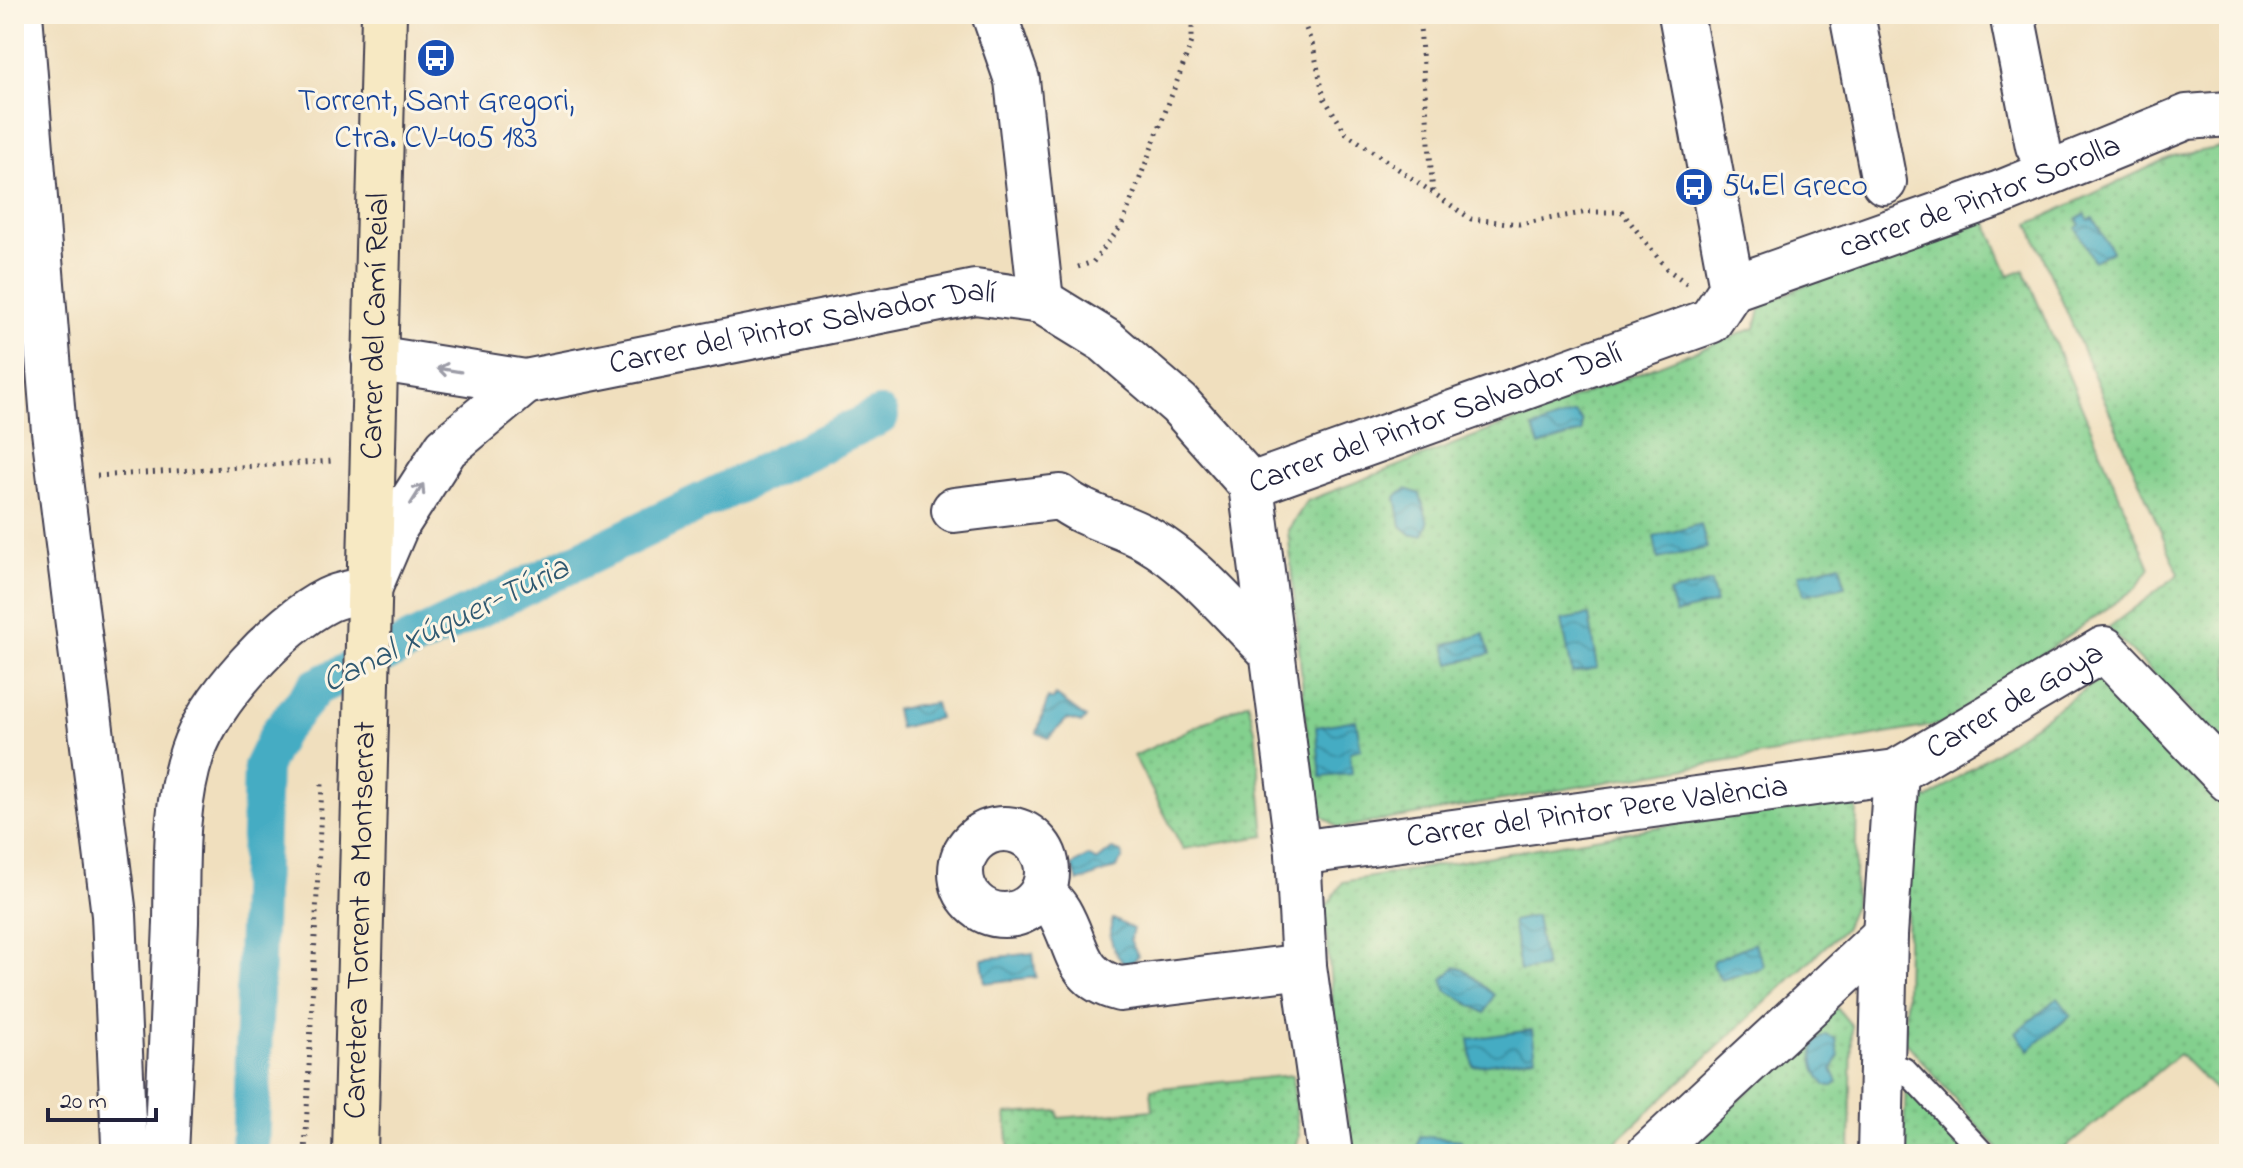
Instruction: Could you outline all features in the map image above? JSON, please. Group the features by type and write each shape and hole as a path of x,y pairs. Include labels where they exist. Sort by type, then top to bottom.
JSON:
{"main road":[{"name":"Carrer del Camí Reial","path":"369,598 384,14"},
{"name":"Carretera Torrent a Montserrat","path":"355,1154 369,598"}],"street":[{"path":"20,14 60,478 114,915 124,1144 136,1154"},
{"path":"994,14 1017,80 1040,290"},
{"path":"1681,14 1726,295"},
{"path":"1852,14 1884,182"},
{"path":"2012,14 2038,146"},
{"name":"carrer de Pintor Sorolla","path":"1726,295 1998,194 2187,117 2229,114"},
{"name":"Carrer del Pintor Salvador Dalí","path":"374,358 525,382 975,292 1040,290 1169,395 1251,485 1710,321 1726,295"},
{"name":"Carrer del Pintor Salvador Dalí","path":"369,598 396,526 446,448 525,382"},
{"path":"1251,485 1298,853 1304,966 1330,1154"},
{"path":"954,510 1060,497 1076,509 1149,540 1190,571 1272,652"},
{"path":"166,1154 177,845 183,783 193,749 208,719 234,684 296,622 329,599 369,598"},
{"name":"Carrer de Goya","path":"1896,772 2104,649 2229,780"},
{"path":"1880,1154 1885,935 1896,772"},
{"name":"Carrer del Pintor Pere València","path":"1298,853 1896,772"},
{"path":"1043,892 1060,913 1071,945 1085,968 1101,985 1120,989 1304,966"},
{"path":"1649,1154 1885,935"}],"lane":[{"path":"1882,1061 1904,1069 1984,1154"}],"path":[{"path":"1040,290 1093,262 1122,225 1192,42 1192,14"},
{"path":"1300,14 1313,46 1324,98 1346,133 1433,195 1471,219 1519,224 1588,212 1622,212 1667,269 1726,295"},
{"path":"1419,14 1433,195"},
{"path":"60,478 372,459"},
{"path":"305,1154 322,780"}],"green space":[{"path":"2229,146 2229,749 2108,628 2179,574 2029,224 2173,156"},
{"path":"1978,202 2009,276 2024,270 2150,568 2136,588 1943,724 1339,828 1314,810 1288,530 1307,501 1755,328 1761,306"},
{"path":"2099,679 2229,813 2229,1104 2179,1054 2058,1154 2002,1154 1905,1041 1910,798 1915,786 1928,799"},
{"path":"1248,702 1255,730 1265,836 1183,849 1134,756"},
{"path":"1846,794 1857,806 1854,906 1844,929 1603,1154 1365,1154 1352,1146 1337,1049 1324,910 1343,882"},
{"path":"1837,1008 1852,1026 1850,1154 1699,1154 1691,1145"},
{"path":"1292,1075 1299,1137 1294,1154 1009,1154 1006,1114 1058,1111 1059,1118 1153,1110 1151,1089"},
{"path":"1906,1087 1966,1154 1903,1154"}],"water":[{"path":"2085,214 2089,220 2093,218 2112,251 2094,261 2076,228 2080,225 2077,219"},
{"path":"1575,413 1582,421 1582,432 1539,446 1533,428"},
{"path":"1406,489 1420,494 1428,523 1423,535 1412,535 1401,526 1396,497"},
{"path":"1701,524 1707,548 1658,559 1654,537"},
{"path":"1840,564 1845,586 1804,595 1799,574"},
{"path":"1711,582 1716,603 1675,614 1669,593"},
{"path":"1589,615 1598,668 1572,673 1562,620"},
{"path":"1484,634 1490,654 1450,664 1445,645"},
{"path":"1055,695 1086,718 1082,723 1067,719 1049,738 1037,733 1048,698 1053,700"},
{"path":"935,703 939,718 899,728 895,709"},
{"path":"1356,720 1361,749 1350,752 1352,774 1321,777 1316,727"},
{"path":"1112,849 1121,852 1123,858 1116,868 1078,882 1072,866 1088,856 1097,861"},
{"path":"1536,916 1545,968 1520,971 1512,921"},
{"path":"1113,919 1133,929 1130,940 1138,956 1132,963 1125,964 1114,949"},
{"path":"1754,943 1764,965 1762,968 1721,980 1712,964 1714,960"},
{"path":"1033,953 1036,977 985,983 982,959"},
{"path":"1455,967 1464,969 1494,995 1485,1013 1446,990 1443,979"},
{"path":"2058,998 2071,1015 2029,1050 2016,1033"},
{"path":"1532,1030 1536,1057 1473,1066 1469,1039"},
{"path":"1826,1035 1836,1039 1839,1056 1832,1069 1838,1082 1833,1086 1826,1086 1822,1081 1813,1055 1815,1043"},
{"path":"1420,1136 1461,1140 1463,1154 1416,1154"}],"waterway":[{"name":"Canal Xúquer-Túria","path":"250,1154 262,767 279,732 316,687 880,416"}],"place":[{"name":"Torrent, Sant Gregori, Ctra. CV-405 183","path":"436,58"},
{"name":"54.El Greco","path":"1694,187"}]}
